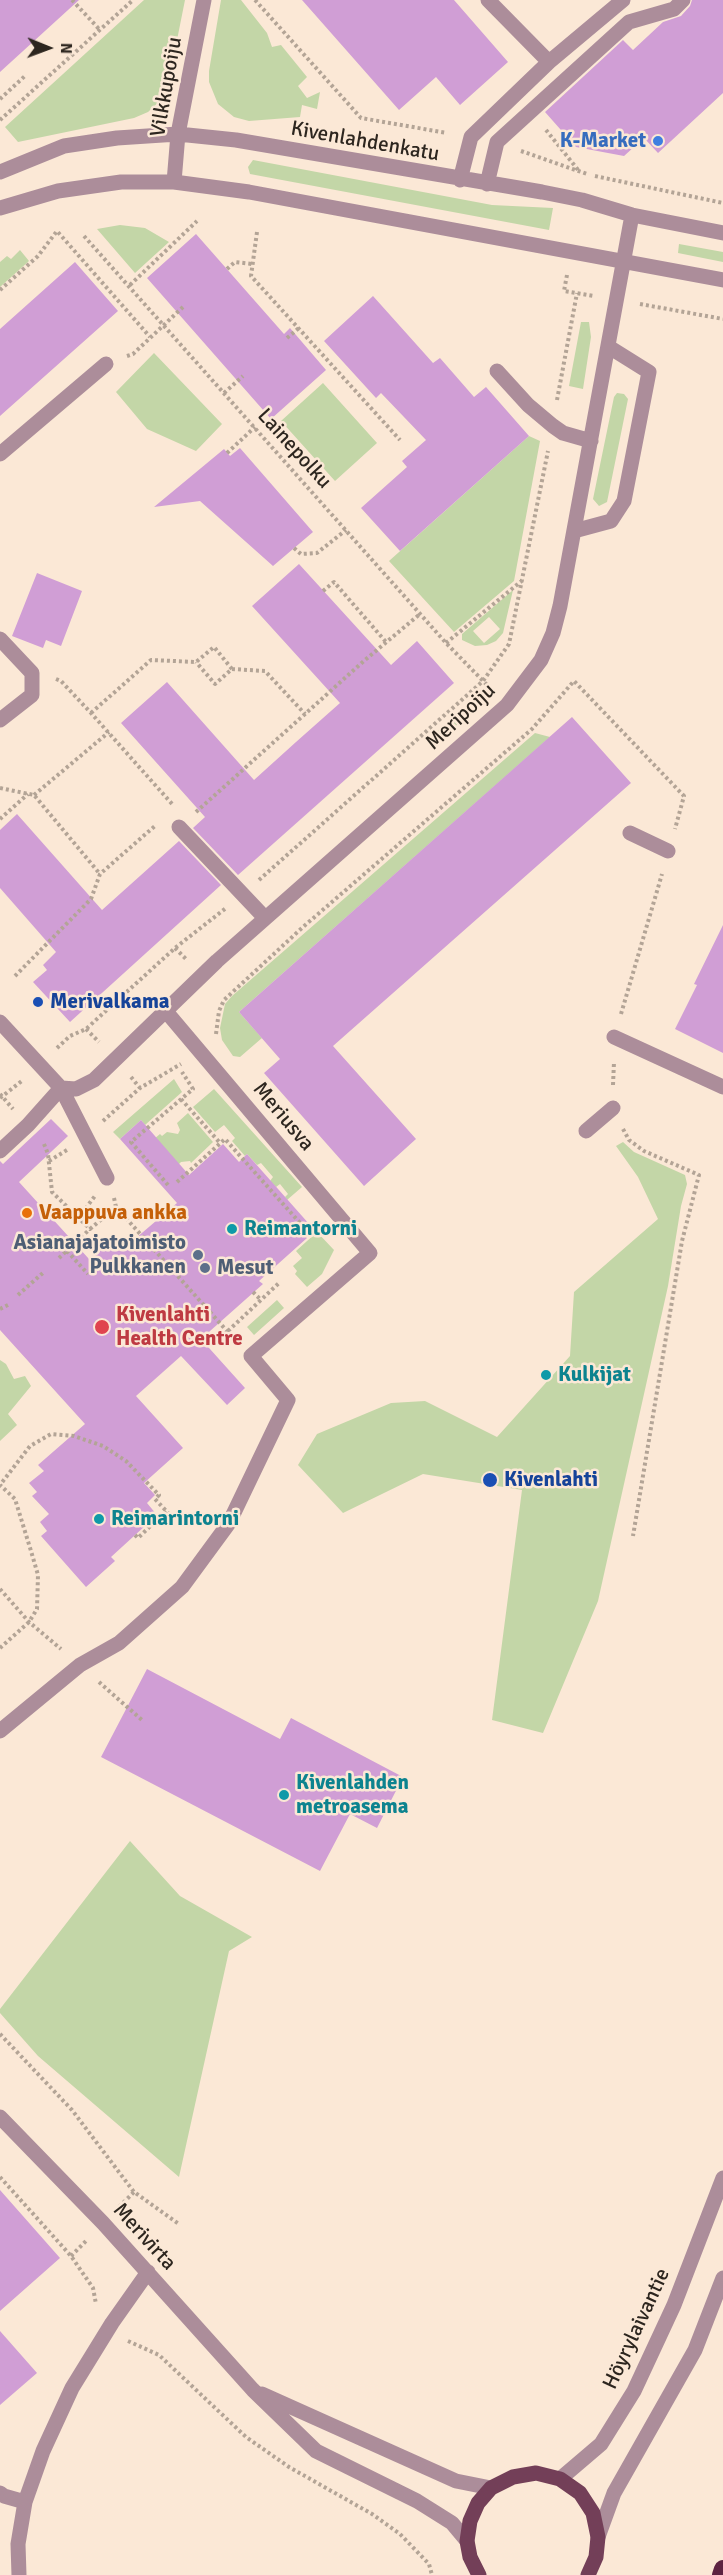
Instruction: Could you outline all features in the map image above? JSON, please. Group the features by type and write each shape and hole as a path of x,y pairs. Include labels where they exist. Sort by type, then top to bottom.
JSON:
{"highway":[{"path":"721,2575 723,2569"}],"main road":[{"path":"479,2575 470,2557 467,2541 470,2521 478,2503 491,2488 513,2476 536,2473 560,2479 580,2493 593,2513 598,2537 596,2557 588,2575"}],"street":[{"name":"Vilkkupoiju","path":"174,182 178,134 204,0"},
{"path":"488,0 549,62"},
{"path":"460,180 471,137 549,62 623,0"},
{"path":"487,184 497,142 629,22 674,9 683,0"},
{"name":"Kivenlahdenkatu","path":"0,172 64,146 117,138 178,134 236,140 582,200 632,215 723,232"},
{"path":"0,208 58,191 121,182 174,182 249,192 723,280"},
{"name":"Meripoiju","path":"61,1088 76,1089 94,1080 164,1009 507,705 541,660 553,633 574,531 632,215"},
{"path":"574,531 611,521 624,501 649,372 609,347"},
{"path":"0,454 106,364"},
{"path":"497,371 528,405 553,426 563,433 591,441"},
{"path":"0,639 32,673 32,694 0,720"},
{"path":"183,824 241,895 265,918"},
{"path":"630,833 668,851"},
{"name":"Meriusva","path":"164,1009 370,1253 251,1356"},
{"path":"0,1022 61,1088 107,1178"},
{"path":"614,1037 723,1087"},
{"path":"0,1151 28,1125 61,1088"},
{"path":"586,1131 613,1108"},
{"path":"0,1731 80,1665 119,1643 182,1587 229,1522 288,1400 251,1356"},
{"name":"Merivirta","path":"0,2117 148,2272 253,2390 316,2451 417,2501 452,2523 467,2541"},
{"name":"Höyrylaivantie","path":"560,2479 601,2444 634,2391 674,2305 723,2178"},
{"path":"19,2575 18,2544 25,2502 43,2451 72,2388 112,2323 148,2272"},
{"path":"598,2537 614,2493 695,2350 723,2278"},
{"name":"Merivirta","path":"253,2390 456,2481 491,2488"},
{"path":"0,2493 25,2502"}],"path":[{"path":"72,0 100,30"},
{"path":"1,120 134,0"},
{"path":"255,0 361,118 471,137"},
{"path":"0,99 26,75"},
{"path":"531,111 580,172"},
{"path":"497,142 580,172 723,203"},
{"path":"130,285 196,221"},
{"path":"0,290 38,256 57,231 150,337 183,307"},
{"path":"257,232 251,276 400,440"},
{"name":"Lainepolku","path":"84,236 130,285 446,644 483,681"},
{"path":"227,269 235,262 252,264"},
{"path":"564,291 588,295"},
{"path":"70,1036 86,1029 175,948 241,895 483,681 509,644 524,579 577,293"},
{"path":"649,306 723,319"},
{"path":"287,338 299,328"},
{"path":"224,393 243,376"},
{"path":"227,453 255,428"},
{"path":"294,548 301,554 317,553 346,530"},
{"path":"446,644 524,579"},
{"path":"323,591 334,582 386,642"},
{"path":"15,976 91,899 100,874 158,823 183,824 420,614"},
{"path":"91,713 151,660 196,662 214,647 232,669"},
{"path":"196,662 215,684 232,669 265,671 305,714"},
{"path":"32,673 61,681 109,732 183,824"},
{"path":"216,1034 219,1011 224,1000 312,919 532,729 574,681 684,796 614,1037 613,1108 629,1140 644,1151 699,1175 682,1241 633,1536"},
{"path":"34,795 109,732"},
{"path":"0,788 34,795 100,874"},
{"path":"0,819 28,794"},
{"path":"87,1137 140,1088 178,1066 193,1089 131,1142 168,1185"},
{"path":"23,1080 1,1096 44,1143 48,1154 52,1192 90,1230"},
{"path":"181,1099 220,1143"},
{"path":"177,1182 225,1138 309,1233"},
{"path":"107,1178 116,1207 251,1356"},
{"path":"59,1258 116,1207"},
{"path":"67,1251 88,1274"},
{"path":"18,1295 44,1272"},
{"path":"228,1331 280,1282"},
{"path":"253,1292 261,1300"},
{"path":"0,1310 8,1305"},
{"path":"0,1648 29,1622 38,1609 38,1575 15,1499 0,1486 30,1446 51,1434 74,1436 104,1446 126,1461 159,1495 155,1499 171,1516"},
{"path":"135,1535 138,1538 166,1511"},
{"path":"0,1589 29,1622 143,1721"},
{"path":"0,2034 72,2110 134,2192 179,2224"},
{"path":"0,2177 71,2256 93,2288 94,2302"},
{"path":"130,2344 159,2355 246,2438 290,2467 372,2514 400,2534 429,2564 432,2575"}],"green space":[{"path":"144,0 185,0 169,80 162,99 148,112 134,118 18,142 5,127"},
{"path":"221,0 241,0 267,33 272,47 281,45 307,77 298,86 307,98 320,92 317,109 302,105 300,117 249,121 234,117 218,104 209,82 209,71"},
{"path":"253,160 492,205 553,208 549,230 250,174 248,167"},
{"path":"120,225 145,228 169,242 135,273 97,229"},
{"path":"679,244 723,252 723,262 678,253"},
{"path":"20,250 29,261 0,287 0,262 7,256 11,259"},
{"path":"581,322 589,322 591,337 583,389 569,386"},
{"path":"154,353 222,424 196,451 147,429 116,392"},
{"path":"323,383 377,443 335,481 281,421"},
{"path":"617,393 624,394 628,399 607,502 599,506 593,499 614,397"},
{"path":"529,436 540,441 514,581 454,632 389,561"},
{"path":"513,590 503,633 496,641 487,645 475,646 462,640 462,634","holes":["489,617 500,629 484,643 473,631"]},
{"path":"476,697 482,703 441,739 435,733"},
{"path":"535,733 550,737 239,1012 262,1038 240,1057 233,1056 222,1040 220,1028 225,1004 232,996"},
{"path":"174,1079 182,1092 145,1125 141,1120 120,1139 113,1132"},
{"path":"214,1089 302,1187 287,1200 285,1197 288,1194 280,1184 276,1187 270,1181 273,1177 261,1163 257,1165 247,1154 245,1156 232,1141 235,1138 224,1125 215,1132 193,1107"},
{"path":"188,1113 213,1142 191,1163 190,1161 181,1162 174,1169 147,1145 160,1134 162,1136 167,1132 178,1134 180,1130 177,1123"},
{"path":"623,1142 634,1152 685,1175 687,1184 681,1206 668,1286 598,1601 543,1733 492,1720 522,1490 423,1474 343,1513 298,1465 317,1434 391,1403 425,1401 497,1437 570,1356 574,1292 658,1219 638,1177 616,1146"},
{"path":"317,1232 334,1250 322,1274 307,1287 295,1274 297,1271 293,1266 302,1258 296,1251"},
{"path":"277,1300 284,1308 254,1335 247,1327"},
{"path":"0,1360 6,1364 14,1379 25,1376 31,1386 8,1414 17,1425 0,1441"},
{"path":"130,1841 180,1896 252,1937 229,1951 179,2177 38,2056 0,2013 0,2009"}],"building":[{"path":"0,0 79,0 0,72"},
{"path":"302,0 454,0 508,62 460,105 436,77 399,110"},
{"path":"692,0 723,0 723,93 658,153 644,138 624,156 576,147 545,112 623,40 633,50 663,22 681,16"},
{"path":"196,234 284,334 290,328 326,370 271,419 147,278"},
{"path":"75,262 118,311 0,416 0,329"},
{"path":"373,296 433,363 440,358 474,397 486,387 529,436 400,551 361,508 407,467 402,461 426,440 381,393 376,398 324,341"},
{"path":"240,448 313,532 273,566 200,501 154,507 224,449 230,456"},
{"path":"299,564 391,665 417,641 454,683 238,875 193,828 205,817 121,723 167,682 254,780 340,703 252,606"},
{"path":"37,573 82,591 61,646 46,640 43,648 12,636"},
{"path":"572,717 631,783 333,1046 416,1139 364,1186 264,1073 280,1059 239,1012"},
{"path":"17,814 102,910 179,841 221,885 70,1022 33,982 47,970 43,965 56,952 0,888 0,830"},
{"path":"723,925 723,1053 675,1029"},
{"path":"51,1119 68,1136 19,1182 89,1259 111,1238 122,1250 177,1203 120,1139 141,1120 189,1175 223,1144 239,1162 247,1154 310,1225 301,1233 307,1238 259,1281 263,1284 201,1339 245,1388 227,1405 181,1356 136,1396 183,1448 144,1483 155,1495 147,1503 157,1515 111,1557 115,1561 86,1587 41,1536 47,1531 40,1522 49,1514 32,1496 37,1492 29,1483 44,1471 38,1465 85,1424 0,1330 0,1161 3,1164"},
{"name":"Kivenlahden metroasema","path":"147,1669 280,1739 291,1718 403,1777 377,1828 350,1814 320,1871 101,1757"},
{"path":"0,2190 60,2258 0,2311"},
{"path":"0,2331 37,2373 0,2405"}],"place":[{"name":"K-Market","path":"658,141"},
{"name":"Merivalkama","path":"38,1002"},
{"name":"Vaappuva ankka","path":"27,1213"},
{"name":"Reimantorni","path":"232,1229"},
{"name":"Asianajajatoimisto Pulkkanen","path":"198,1255"},
{"name":"Mesut","path":"205,1268"},
{"name":"Kivenlahti Health Centre","path":"102,1327"},
{"name":"Kulkijat","path":"546,1375"},
{"name":"Kivenlahti","path":"490,1480"},
{"name":"Reimarintorni","path":"99,1519"},
{"name":"Kivenlahden metroasema","path":"284,1795"}]}
